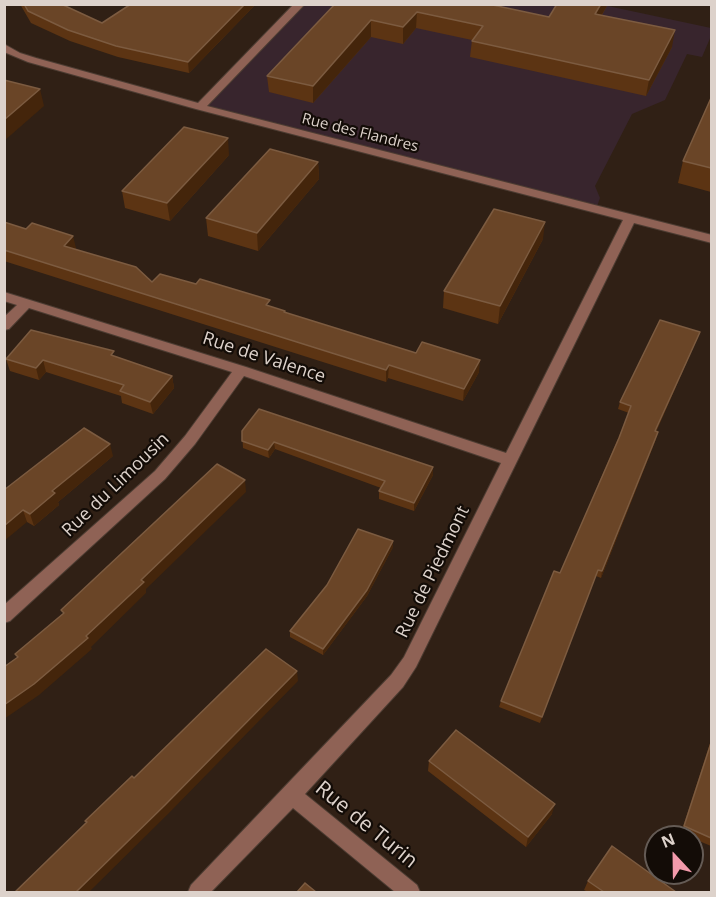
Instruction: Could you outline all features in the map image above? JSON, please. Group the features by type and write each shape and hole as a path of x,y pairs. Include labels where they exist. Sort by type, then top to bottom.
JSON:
{"street":[{"path":"200,107 300,4"},
{"name":"Rue des Flandres","path":"4,47 10,57 711,239"},
{"name":"Rue de Piedmont","path":"198,892 292,795 396,681 410,662 630,218"},
{"name":"Rue de Valence","path":"4,296 241,370 509,460"},
{"path":"4,326 26,303"},
{"name":"Rue du Limousin","path":"4,616 160,475 190,440 241,370"},
{"name":"Rue de Turin","path":"292,795 410,892"}],"shaded area":[{"path":"300,5 603,5 711,28 711,36 702,57 687,54 665,100 632,114 595,186 600,198 596,209 200,107"}],"building":[{"path":"24,4 61,4 102,23 131,4 245,4 188,62 116,46 68,30 28,11"},
{"path":"335,4 488,4 549,17 557,4 601,4 595,14 675,30 649,80 472,41 483,26 417,12 403,27 371,20 313,86 267,76"},
{"path":"4,80 40,89 4,120"},
{"path":"711,98 711,168 683,161"},
{"path":"184,127 228,138 167,203 122,191"},
{"path":"270,149 318,162 257,233 206,218"},
{"path":"494,209 545,222 500,306 444,291"},
{"path":"4,222 26,229 32,223 73,236 64,246 136,267 152,282 160,274 196,284 200,279 270,300 266,305 284,312 416,353 422,342 480,360 464,389 389,365 386,370 4,250"},
{"path":"660,320 700,332 655,431 658,432 602,571 598,570 542,717 501,701 554,571 560,573 619,438 631,406 620,402"},
{"path":"31,330 114,351 111,355 172,376 150,402 120,391 124,385 43,360 36,368 6,359"},
{"path":"259,409 433,467 414,503 379,491 385,481 274,442 268,450 242,441 242,431"},
{"path":"84,428 110,444 52,491 55,493 30,514 23,510 4,526 4,490"},
{"path":"217,464 245,480 141,580 144,582 86,636 88,638 34,684 4,705 4,667 18,657 15,654 64,613 61,610"},
{"path":"358,529 393,541 367,590 323,649 290,631 327,585"},
{"path":"266,649 297,671 76,892 15,892 87,822 85,821 132,776 134,778"},
{"path":"456,730 555,804 528,837 429,761"},
{"path":"711,743 711,838 704,835 704,825 684,825"},
{"path":"612,846 644,869 644,885 666,885 676,892 604,892 588,881"},
{"path":"305,883 316,892 297,892"}]}
